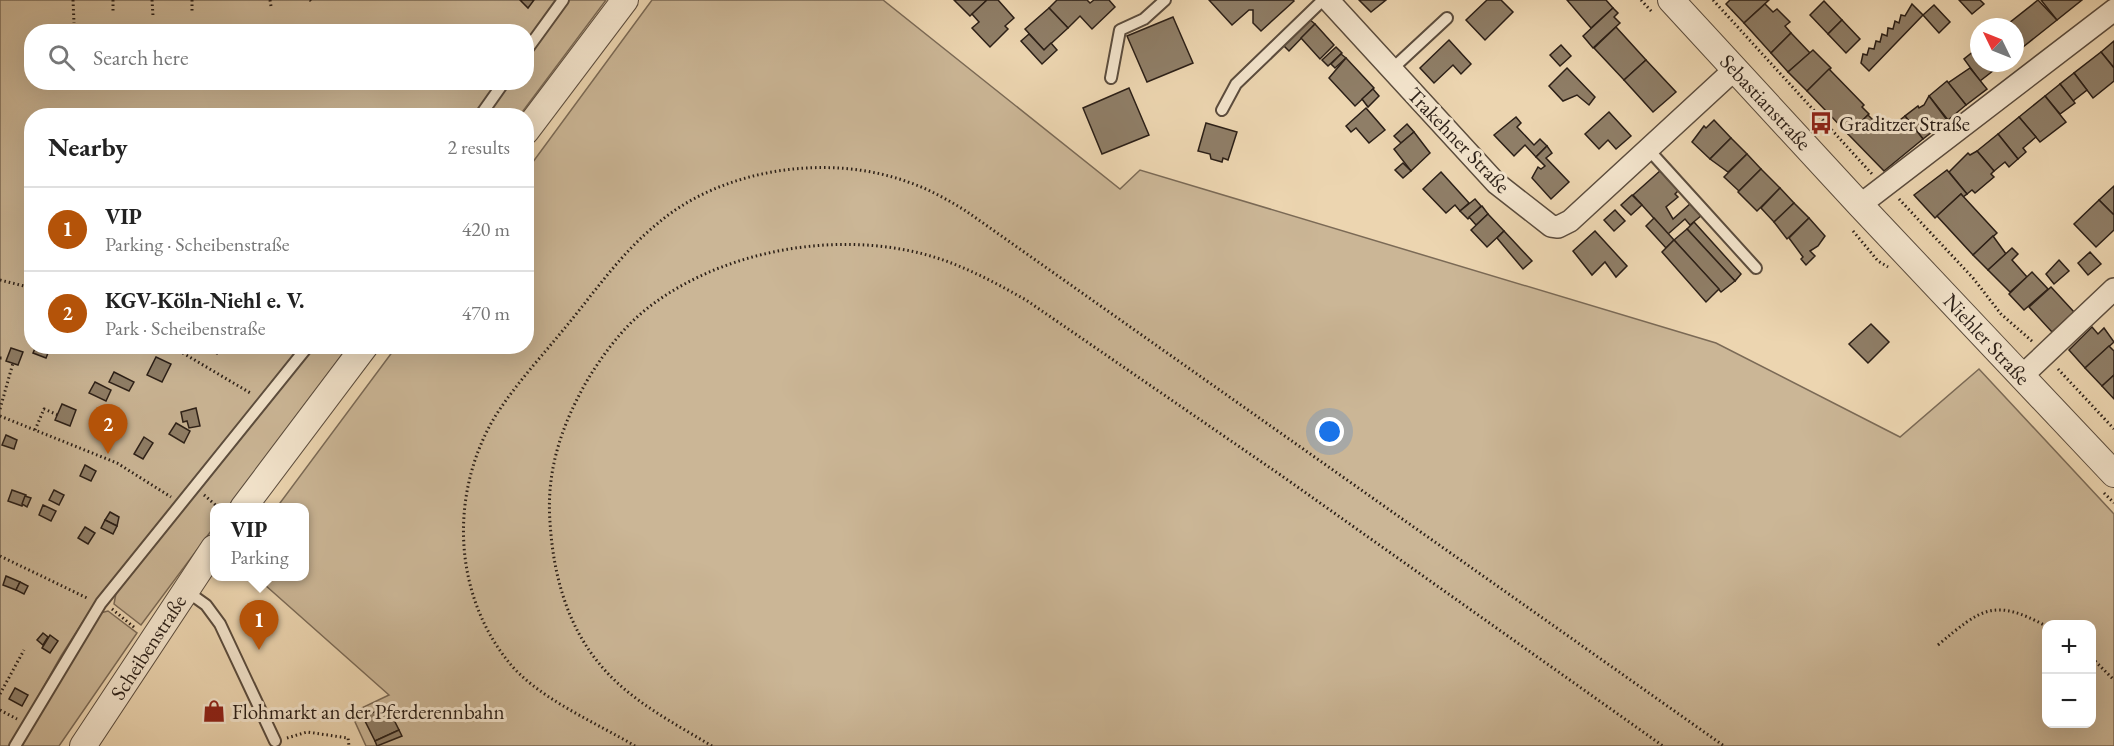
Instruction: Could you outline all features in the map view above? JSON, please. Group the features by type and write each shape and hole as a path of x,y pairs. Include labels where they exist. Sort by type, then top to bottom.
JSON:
{"street":[{"path":"534,121 626,0"},
{"name":"Trakehner Straße","path":"1328,0 1496,183 1551,226 1570,221 1735,69"},
{"name":"Sebastianstraße","path":"1671,0 1860,205"},
{"path":"1860,205 2114,10"},
{"name":"Niehler Straße","path":"1860,205 2114,474"},
{"path":"2022,376 2114,289"},
{"path":"246,503 359,354"},
{"name":"Scheibenstraße","path":"83,746 210,555"}],"lane":[{"path":"534,40 563,0"},
{"path":"1111,78 1120,30 1143,19 1165,0"},
{"path":"1222,110 1236,84 1323,0"},
{"path":"1392,69 1447,18"},
{"path":"486,108 498,90"},
{"path":"1648,149 1756,268"},
{"path":"15,746 101,603 302,354"},
{"path":"185,590 206,605 220,624 275,741"}],"path":[{"path":"73,0 74,23"},
{"path":"113,0 113,11"},
{"path":"152,0 153,16"},
{"path":"192,0 192,13"},
{"path":"270,0 271,6"},
{"path":"1713,0 1920,224 1973,278 2001,314 2010,323 2018,326 2114,429"},
{"path":"635,746 526,680 507,660 491,635 478,609 469,578 464,545 463,507 470,473 480,446 496,415 516,388 633,246 657,224 680,206 736,182 777,172 837,168 876,173 908,182 966,211 1724,746"},
{"path":"711,746 647,706 620,684 599,664 582,640 566,609 550,535 549,491 558,444 580,393 594,369 628,326 670,292 718,268 777,252 837,245 867,245 926,254 981,274 1026,300 1273,469 1664,746"},
{"path":"0,280 24,286"},
{"path":"185,354 264,401"},
{"path":"0,409 13,363"},
{"path":"35,430 44,409 58,415"},
{"path":"0,416 117,463 180,503"},
{"path":"0,562 1,556 110,607 152,640"},
{"path":"1938,645 1966,623 1996,608 2024,614 2042,624"},
{"path":"0,694 24,650"},
{"path":"2096,663 2114,680"},
{"path":"0,710 27,724"},
{"path":"275,741 307,732 348,738 349,746"}],"shaded area":[{"path":"0,0 559,0 534,35 534,24 24,24 24,90 493,90 479,108 24,108 24,354 296,354 93,606 61,656 10,746 0,746"},
{"path":"567,0 606,0 525,108 489,108 502,90 534,90 534,46"},
{"path":"652,0 883,0 1120,189 1140,170 1716,343 1900,437 1979,369 2114,514 2114,746 366,746 351,713 389,695 261,581 309,581 309,503 280,503 391,354 534,354 534,160"},
{"path":"305,354 343,354 231,503 210,503 210,532 141,625 114,604 116,593"},
{"path":"108,611 137,633 59,746 20,746 100,613"}],"building":[{"path":"520,0 534,0 528,8"},
{"path":"954,0 987,0 970,16"},
{"path":"987,0 998,0 1014,18 1005,26 1008,29 990,47 972,28 979,22 972,14"},
{"path":"1057,0 1087,0 1090,3 1094,0 1109,0 1115,7 1092,29 1080,16 1068,28 1049,8"},
{"path":"1209,0 1294,1 1261,31 1253,23 1253,10 1249,10 1232,25"},
{"path":"1359,0 1386,0 1371,12"},
{"path":"1487,0 1501,0 1513,12 1485,40 1466,20"},
{"path":"1567,0 1606,0 1613,8 1591,28"},
{"path":"1730,0 1769,0 1744,23 1726,4"},
{"path":"1959,0 1980,0 1984,4 1972,14"},
{"path":"2038,0 2057,20 2024,46 2024,18 2015,18"},
{"path":"2041,0 2082,0 2057,20"},
{"path":"1824,1 1842,20 1828,34 1810,15"},
{"path":"1765,4 1773,12 1777,9 1790,22 1785,26 1791,33 1771,53 1744,23"},
{"path":"1912,4 1923,15 1869,71 1861,63 1863,54 1867,55 1869,48 1874,49 1876,41 1880,42 1882,34 1887,36 1888,28 1893,29 1895,21 1899,23 1901,15 1905,16"},
{"path":"1934,5 1950,22 1939,33 1923,15"},
{"path":"1049,8 1068,28 1044,50 1025,29"},
{"path":"1613,8 1618,13 1614,17 1620,23 1593,48 1583,36"},
{"path":"1173,17 1193,63 1147,82 1127,36"},
{"path":"1309,19 1315,24 1289,51 1283,45"},
{"path":"1842,20 1860,39 1846,53 1828,34"},
{"path":"1315,24 1334,45 1320,59 1301,38"},
{"path":"1616,27 1646,60 1624,80 1594,48"},
{"path":"1791,33 1810,53 1788,72 1771,53"},
{"path":"1029,34 1044,50 1051,43 1057,50 1042,64 1021,41"},
{"path":"1449,40 1471,64 1461,74 1453,65 1434,83 1420,68"},
{"path":"2114,41 2114,68 2101,52"},
{"path":"1561,45 1571,56 1560,66 1550,55"},
{"path":"1336,47 1342,53 1328,66 1322,60"},
{"path":"1813,50 1831,68 1807,91 1788,72"},
{"path":"2101,52 2114,68 2114,81 2093,98 2074,73"},
{"path":"1341,54 1346,58 1335,68 1331,64"},
{"path":"1970,54 1970,67 1964,59"},
{"path":"1346,58 1374,88 1355,106 1329,78"},
{"path":"1646,60 1676,92 1653,112 1624,80"},
{"path":"1567,68 1595,97 1589,105 1577,95 1563,101 1549,86"},
{"path":"1970,68 1970,72 1973,72 1987,89 1966,105 1948,83"},
{"path":"1829,69 1864,105 1862,107 1869,114 1848,134 1807,91"},
{"path":"1973,72 1992,72 1980,81"},
{"path":"2074,73 2087,90 2073,101 2060,84"},
{"path":"1947,81 1966,105 1948,120 1929,96"},
{"path":"2060,84 2075,103 2060,114 2045,96"},
{"path":"1129,88 1149,135 1102,154 1083,108"},
{"path":"1373,89 1379,96 1368,107 1362,99"},
{"path":"1929,96 1947,120 1923,139 1905,116 1918,106 1919,108 1924,105"},
{"path":"2045,96 2066,122 2040,142 2019,117"},
{"path":"1366,108 1385,130 1369,143 1356,128 1351,132 1346,126"},
{"path":"1609,112 1631,136 1616,149 1608,140 1599,149 1585,134"},
{"path":"1868,115 1883,130 1887,130 1905,116 1923,139 1884,171 1848,134"},
{"path":"1516,117 1521,123 1517,127 1534,145 1540,139 1547,146 1536,157 1525,145 1514,156 1494,135"},
{"path":"2019,117 2036,137 2023,148 2026,152 2018,159 1998,134"},
{"path":"1714,120 1731,138 1710,159 1692,142 1704,126 1706,128"},
{"path":"1206,123 1237,132 1228,160 1223,158 1222,162 1211,159 1210,154 1198,151"},
{"path":"1407,124 1414,132 1401,143 1394,136"},
{"path":"1414,132 1430,153 1411,171 1394,149"},
{"path":"1998,134 2018,159 2009,167 2005,162 1994,171 1977,151"},
{"path":"1731,138 1747,154 1728,172 1710,159"},
{"path":"1547,146 1552,153 1546,158 1569,182 1551,199 1532,178 1538,167 1541,169 1545,166 1536,157"},
{"path":"1977,151 1994,171 1991,174 1994,177 1975,193 1972,190 1967,194 1949,172 1968,153 1970,155"},
{"path":"1747,154 1761,169 1739,191 1724,177"},
{"path":"1403,163 1411,171 1403,178 1395,170"},
{"path":"1761,169 1780,188 1757,211 1738,192"},
{"path":"1661,170 1679,190 1675,194 1678,197 1666,207 1673,219 1691,203 1702,215 1690,225 1685,219 1668,234 1633,195"},
{"path":"1947,170 1967,194 1963,197 1961,194 1935,218 1914,195"},
{"path":"1441,172 1469,203 1460,211 1455,205 1446,213 1423,189"},
{"path":"2114,186 2114,215 2099,200"},
{"path":"1780,188 1794,203 1774,222 1761,208"},
{"path":"1961,194 1997,233 1973,255 1937,216"},
{"path":"1632,195 1642,205 1631,215 1621,205"},
{"path":"1475,199 1481,206 1468,219 1460,211"},
{"path":"2099,200 2114,215 2114,230 2096,247 2074,224"},
{"path":"1794,203 1809,218 1787,239 1774,222"},
{"path":"1482,206 1488,214 1476,225 1469,217"},
{"path":"1615,210 1625,221 1614,231 1604,220"},
{"path":"1488,214 1504,231 1487,247 1471,230"},
{"path":"1654,218 1674,240 1666,248 1646,226"},
{"path":"1809,218 1825,236 1818,246 1810,251 1815,256 1806,265 1789,238"},
{"path":"1694,222 1741,274 1735,281 1687,229"},
{"path":"1687,229 1735,281 1721,292 1674,240"},
{"path":"1504,231 1532,261 1523,269 1497,238"},
{"path":"1595,231 1627,266 1616,277 1605,262 1592,275 1573,251"},
{"path":"1993,236 2006,254 1988,270 1973,255"},
{"path":"1674,240 1719,289 1706,302 1662,252"},
{"path":"2012,248 2018,254 2012,260 2027,277 2010,292 1988,270"},
{"path":"2090,252 2101,264 2088,275 2078,263"},
{"path":"2059,260 2069,271 2054,284 2046,274"},
{"path":"2032,272 2048,289 2024,310 2009,294"},
{"path":"2051,287 2074,312 2052,332 2029,307"},
{"path":"1871,324 1889,342 1868,363 1849,344"},
{"path":"2092,327 2098,334 2104,328 2114,342 2085,368 2069,350"},
{"path":"2109,346 2114,351 2114,375 2102,386 2085,368"},
{"path":"11,348 23,352 18,365 6,361"},
{"path":"36,354 48,354 46,358"},
{"path":"156,357 171,364 162,382 147,375"},
{"path":"114,372 134,382 129,391 109,382"},
{"path":"2114,375 2114,399 2102,386"},
{"path":"95,382 111,390 106,401 89,393"},
{"path":"62,404 76,410 70,426 55,420"},
{"path":"196,408 200,426 189,428 187,421 183,422 181,412"},
{"path":"176,423 190,431 184,443 169,434"},
{"path":"6,435 17,440 14,449 2,445"},
{"path":"144,437 153,443 143,459 134,454"},
{"path":"85,465 96,471 91,481 80,476"},
{"path":"12,490 26,495 22,506 8,501"},
{"path":"54,490 64,495 59,505 49,500"},
{"path":"25,496 31,498 27,507 22,504"},
{"path":"43,505 56,511 51,521 39,515"},
{"path":"110,512 119,517 117,526 105,520"},
{"path":"105,520 117,526 113,534 101,528"},
{"path":"85,527 95,533 88,544 78,538"},
{"path":"6,576 20,582 16,590 3,585"},
{"path":"20,582 28,586 24,594 16,590"},
{"path":"43,633 48,637 43,645 37,640"},
{"path":"50,635 58,641 50,653 42,648"},
{"path":"15,688 28,695 22,706 9,699"},
{"path":"387,706 399,730 375,741 363,717"},
{"path":"399,730 402,736 377,746 375,741"}],"place":[{"name":"Graditzer Straße","path":"1821,123"},
{"name":"KGV-Köln-Niehl e. V.","path":"108,454"},
{"name":"VIP","path":"259,650"},
{"name":"Flohmarkt an der Pferderennbahn","path":"214,711"}]}
